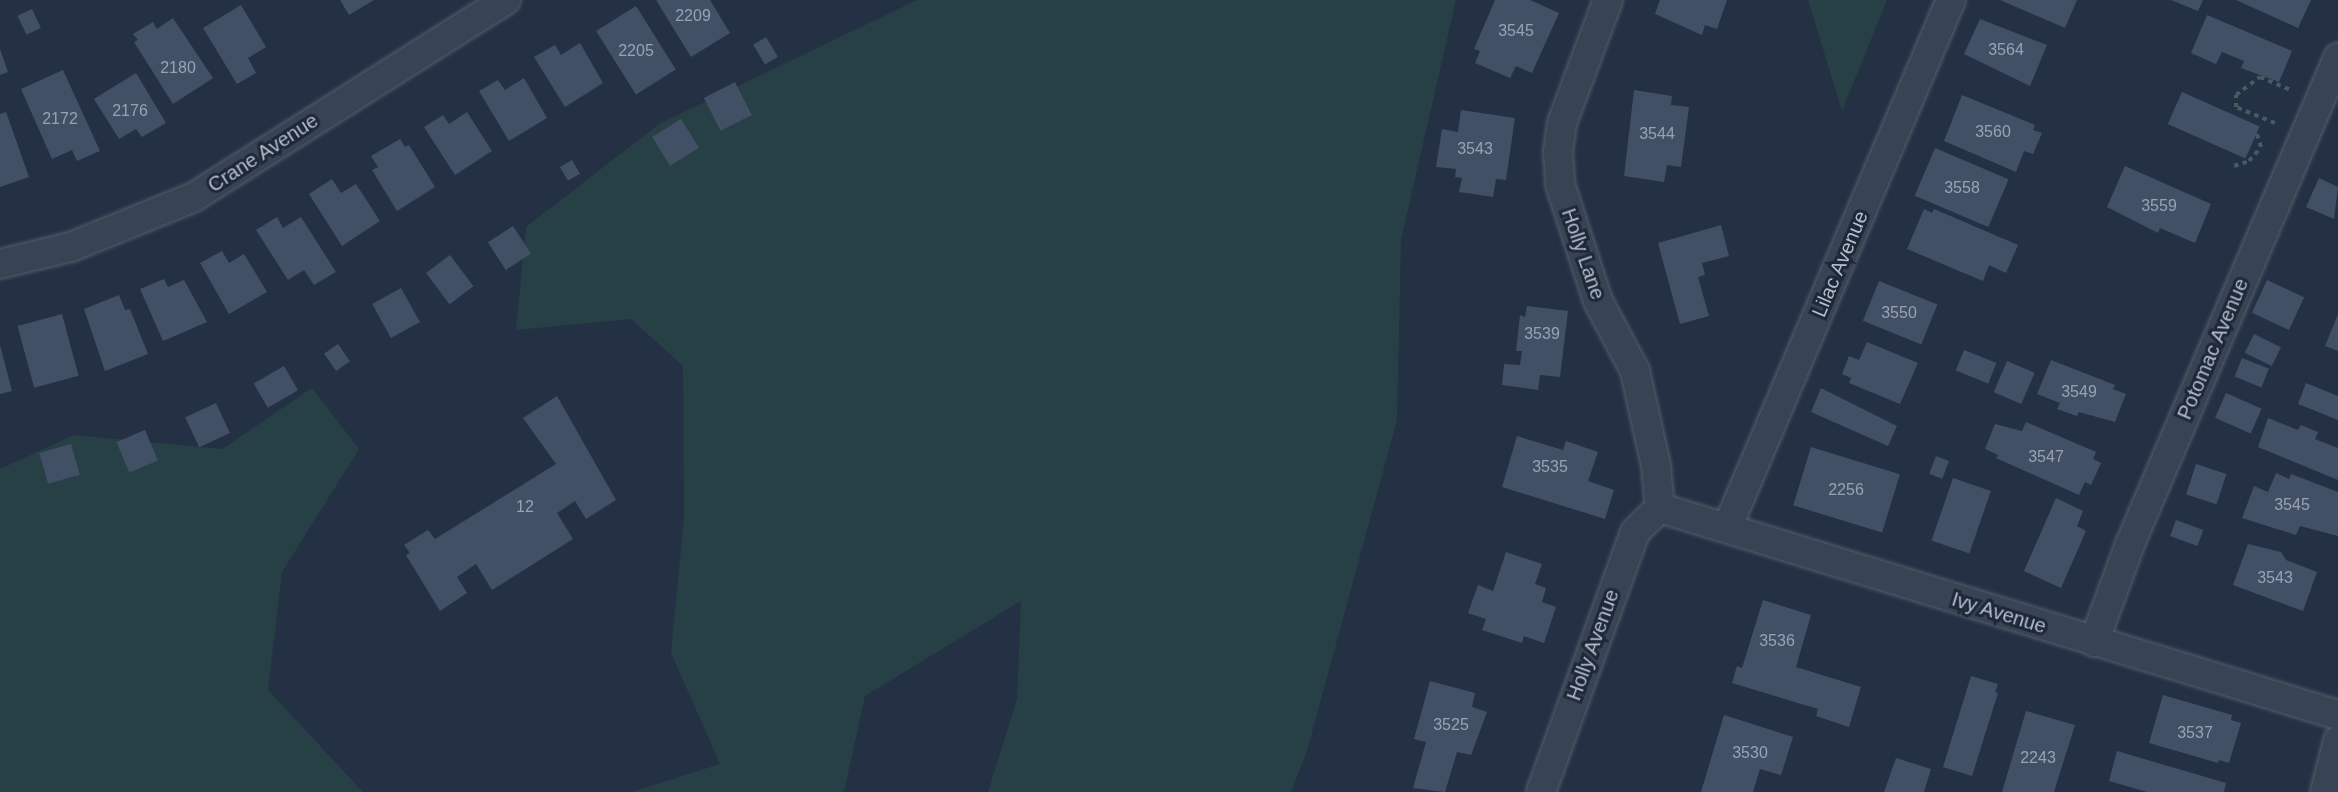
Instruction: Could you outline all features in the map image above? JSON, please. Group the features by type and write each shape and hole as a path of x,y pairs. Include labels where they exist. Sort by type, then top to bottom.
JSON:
{"street":[{"name":"Crane Avenue","path":"0,264 70,247 195,197 506,0"},
{"name":"Holly Lane","path":"1608,0 1562,123 1558,153 1560,184 1598,301 1635,371 1656,466 1660,508"},
{"name":"Lilac Avenue","path":"1728,526 1951,0"},
{"name":"Potomac Avenue","path":"2094,642 2130,544 2338,58"},
{"name":"Ivy Avenue","path":"1660,508 1728,526 2094,642 2338,715"},
{"name":"Holly Avenue","path":"1541,792 1635,532 1660,508"},
{"path":"2325,792 2338,741"}],"path":[{"path":"2284,126 2235,107 2236,95 2260,77 2299,93"},
{"path":"2234,165 2249,160 2261,147 2257,134"}],"green space":[{"path":"917,0 1456,0 1401,240 1397,420 1307,751 1291,792 988,792 1017,699 1021,601 865,696 844,792 632,792 720,764 671,653 684,516 683,366 631,319 516,330 526,227 659,124"},
{"path":"1808,0 1887,0 1842,111"},
{"path":"312,388 359,449 282,572 268,690 363,792 0,792 0,469 74,435 222,449"}],"building":[{"path":"340,0 374,0 349,15"},
{"path":"656,0 710,0 730,33 691,57"},
{"path":"1495,0 1530,0 1559,13 1532,73 1516,66 1510,78 1475,63 1480,51 1474,49"},
{"path":"1660,0 1727,0 1717,29 1705,25 1702,35 1655,14"},
{"path":"2000,0 2077,0 2065,28"},
{"path":"2171,0 2203,0 2198,11"},
{"path":"2236,0 2311,0 2298,28"},
{"path":"241,5 266,47 248,58 256,73 237,84 203,28"},
{"path":"636,6 676,70 636,95 596,31"},
{"path":"32,9 41,28 26,35 17,16"},
{"path":"2207,15 2292,51 2279,82 2241,68 2244,61 2222,52 2216,64 2191,53"},
{"path":"173,18 213,78 173,104 134,42 138,40 133,34 153,22 157,29"},
{"path":"1980,19 2047,45 2030,86 1964,54"},
{"path":"766,37 778,57 765,64 753,45"},
{"path":"580,43 603,83 565,107 534,57 555,45 561,55"},
{"path":"0,49 8,72 0,75"},
{"path":"63,70 100,151 77,161 72,150 52,159 21,89"},
{"path":"136,73 166,123 142,137 136,129 119,139 94,99"},
{"path":"524,78 547,118 509,141 479,91 498,80 505,90"},
{"path":"735,82 752,115 721,131 704,98"},
{"path":"1634,90 1672,96 1671,105 1689,107 1681,167 1667,165 1664,182 1624,176"},
{"path":"2182,92 2260,127 2245,159 2168,124"},
{"path":"1962,95 2035,125 2033,130 2042,133 2033,154 2024,151 2016,172 1944,141"},
{"path":"1461,110 1515,118 1506,180 1496,179 1493,197 1459,192 1462,178 1455,177 1456,169 1436,167 1442,129 1458,132"},
{"path":"6,112 29,177 0,187 0,114"},
{"path":"467,112 492,151 455,175 424,127 443,115 449,124"},
{"path":"681,119 699,148 670,166 652,137"},
{"path":"400,139 405,147 409,145 435,187 397,211 372,170 378,167 371,156"},
{"path":"1935,148 2009,179 1988,227 1915,196"},
{"path":"572,160 580,174 568,181 560,167"},
{"path":"2125,166 2211,204 2195,243 2160,228 2158,233 2107,207"},
{"path":"2319,178 2338,187 2334,219 2306,207"},
{"path":"332,179 341,193 356,184 380,221 342,246 309,194"},
{"path":"1924,209 1932,213 1934,209 2018,245 2006,273 1989,265 1983,281 1907,249"},
{"path":"277,217 283,228 301,217 336,272 314,285 304,270 288,280 256,230"},
{"path":"1721,225 1729,256 1702,263 1705,275 1698,277 1709,316 1680,324 1658,243"},
{"path":"513,226 531,254 506,270 488,242"},
{"path":"222,251 229,263 244,254 267,292 229,314 200,263"},
{"path":"450,255 473,286 450,304 426,273"},
{"path":"164,279 168,287 184,280 207,322 163,341 140,289"},
{"path":"2267,280 2304,297 2289,330 2252,313"},
{"path":"1879,281 1937,305 1921,344 1863,321"},
{"path":"401,288 420,322 391,338 372,304"},
{"path":"119,295 125,310 130,309 148,354 105,371 84,309"},
{"path":"1527,306 1568,311 1560,377 1540,375 1538,390 1502,385 1504,364 1520,365 1522,351 1516,351 1520,315 1525,317"},
{"path":"62,314 79,376 34,388 18,326"},
{"path":"2338,314 2338,351 2325,346"},
{"path":"2254,334 2281,347 2272,366 2245,353"},
{"path":"1867,342 1918,363 1900,404 1849,383 1851,378 1842,374 1849,356 1859,360"},
{"path":"338,344 350,361 336,371 324,354"},
{"path":"0,345 12,391 0,394"},
{"path":"1964,350 1996,363 1988,384 1956,370"},
{"path":"2242,358 2269,369 2261,387 2235,377"},
{"path":"2051,360 2115,385 2113,389 2126,394 2115,422 2079,412 2077,416 2057,409 2060,403 2037,394"},
{"path":"2007,361 2035,373 2021,404 1994,392"},
{"path":"284,366 298,390 268,408 254,384"},
{"path":"2306,383 2338,396 2338,420 2298,404"},
{"path":"1821,388 1897,426 1888,446 1811,412"},
{"path":"2226,393 2262,409 2251,434 2215,418"},
{"path":"557,396 616,500 586,519 575,501 557,513 573,539 492,590 476,564 457,577 467,593 440,611 406,555 410,553 404,545 428,530 435,539 556,464 523,418"},
{"path":"216,403 230,433 199,447 185,417"},
{"path":"2268,418 2298,430 2301,425 2318,432 2315,439 2338,448 2338,480 2258,447"},
{"path":"2026,422 2096,452 2093,459 2101,463 2091,485 2085,482 2079,495 1996,458 1998,455 1985,449 1995,424 2022,431"},
{"path":"145,430 158,460 129,472 116,442"},
{"path":"1517,436 1563,450 1566,441 1598,452 1588,481 1614,490 1605,519 1502,487"},
{"path":"71,444 80,475 48,484 39,453"},
{"path":"1811,447 1900,474 1882,533 1793,505"},
{"path":"1936,456 1949,461 1942,479 1929,474"},
{"path":"2196,464 2226,474 2217,504 2186,494"},
{"path":"2276,473 2289,479 2291,474 2338,492 2338,536 2300,526 2296,535 2242,518 2254,486 2268,492"},
{"path":"1953,478 1991,491 1969,553 1932,540"},
{"path":"2056,498 2083,511 2077,526 2086,531 2061,588 2024,571"},
{"path":"2176,520 2203,530 2197,546 2170,536"},
{"path":"2248,544 2281,552 2286,560 2317,572 2303,611 2233,585"},
{"path":"1506,552 1542,564 1535,584 1546,588 1542,602 1556,607 1544,643 1524,636 1522,643 1482,630 1486,619 1468,613 1478,585 1493,591"},
{"path":"1763,600 1811,615 1796,667 1861,687 1849,727 1816,716 1818,709 1732,683 1737,666 1742,668"},
{"path":"1971,676 1998,684 1995,692 1998,693 1972,776 1943,767"},
{"path":"1430,681 1475,693 1472,707 1487,712 1471,755 1457,752 1445,792 1413,788 1426,742 1414,739"},
{"path":"2163,695 2232,715 2231,720 2241,723 2229,763 2219,760 2218,763 2149,743"},
{"path":"2026,711 2075,725 2054,792 2002,792"},
{"path":"1724,715 1793,737 1781,775 1760,769 1753,792 1701,792"},
{"path":"2117,751 2226,783 2224,792 2147,792 2109,781"},
{"path":"1896,758 1931,769 1924,792 1884,792"}]}
